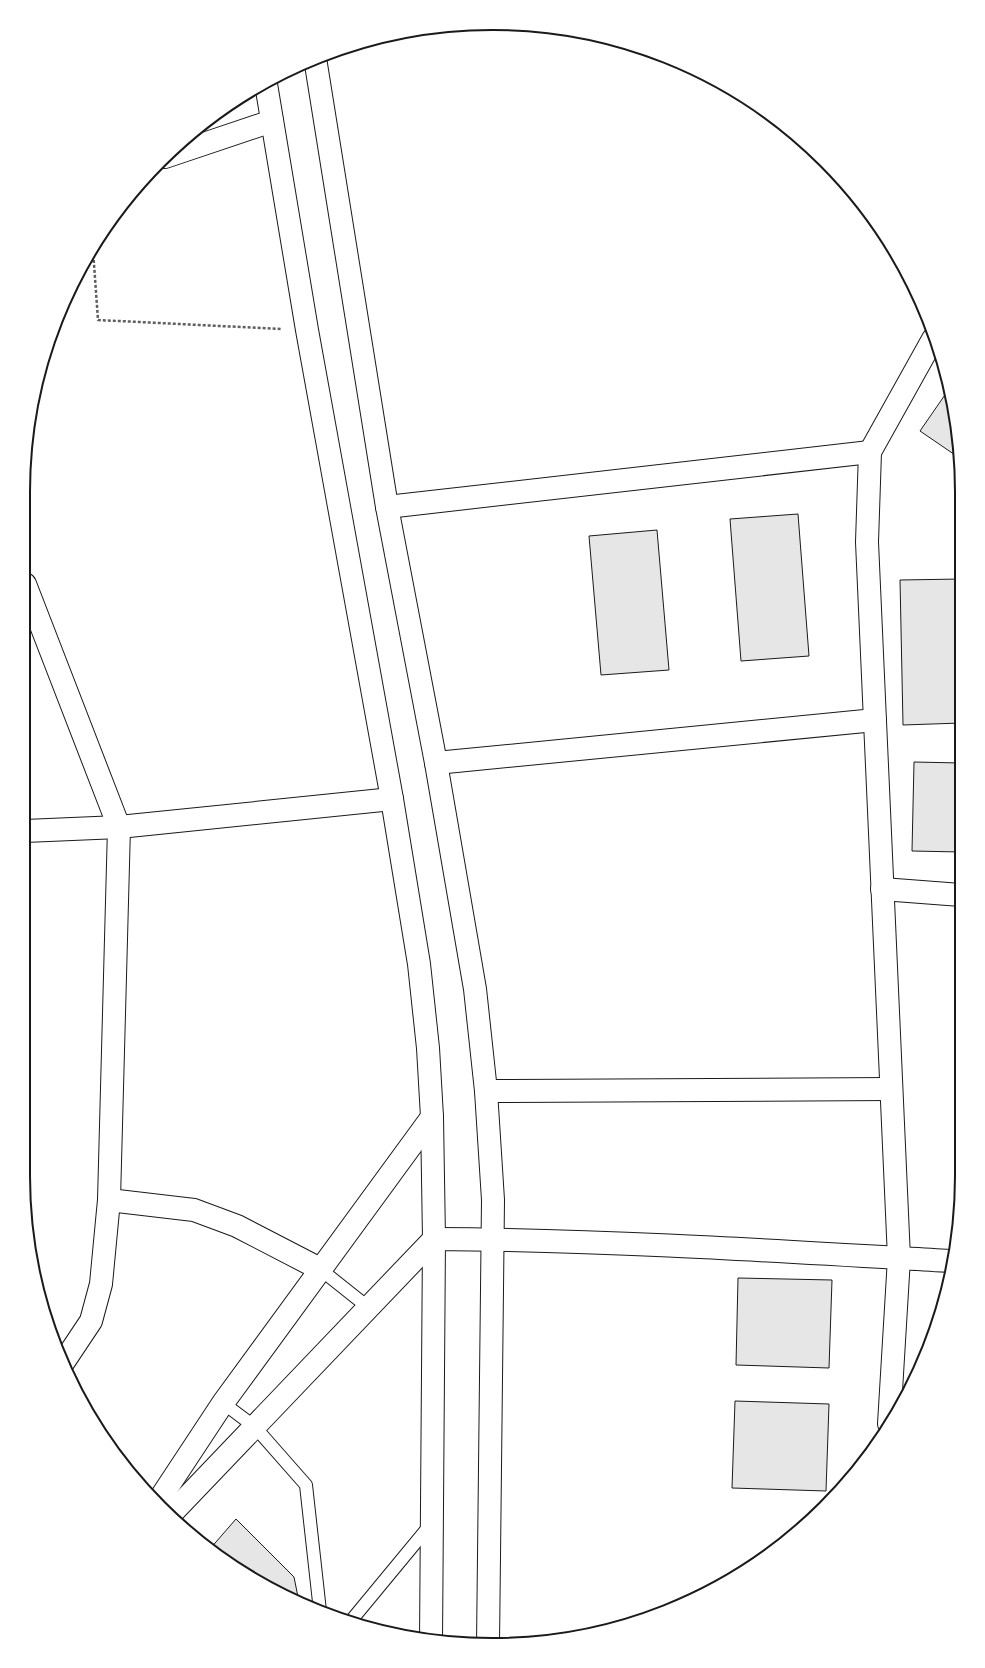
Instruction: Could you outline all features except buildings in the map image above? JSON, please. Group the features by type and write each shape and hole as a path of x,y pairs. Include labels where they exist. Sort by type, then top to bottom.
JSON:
{"street":[{"path":"316,65 387,506 436,763 475,989 486,1091 493,1200 488,1638"},
{"path":"267,89 307,330 392,799 419,964 428,1048 432,1117 434,1239 430,1634"},
{"path":"180,152 272,121"},
{"path":"890,1412 899,1258 867,542 870,452 930,344"},
{"path":"387,506 870,452"},
{"path":"30,599 119,827 109,1200 101,1284 91,1321 67,1357"},
{"path":"436,763 875,720"},
{"path":"30,831 119,827 392,799"},
{"path":"882,889 955,894"},
{"path":"486,1091 891,1090"},
{"path":"160,1498 223,1403 432,1117"},
{"path":"109,1200 194,1210 237,1226 320,1269"},
{"path":"174,1511 434,1239 492,1239 712,1248 947,1261"}],"lane":[{"path":"320,1269 369,1308"},
{"path":"223,1403 255,1427 306,1485 319,1604"},
{"path":"355,1616 432,1523"}],"path":[{"path":"94,258 98,320 307,330"}]}
